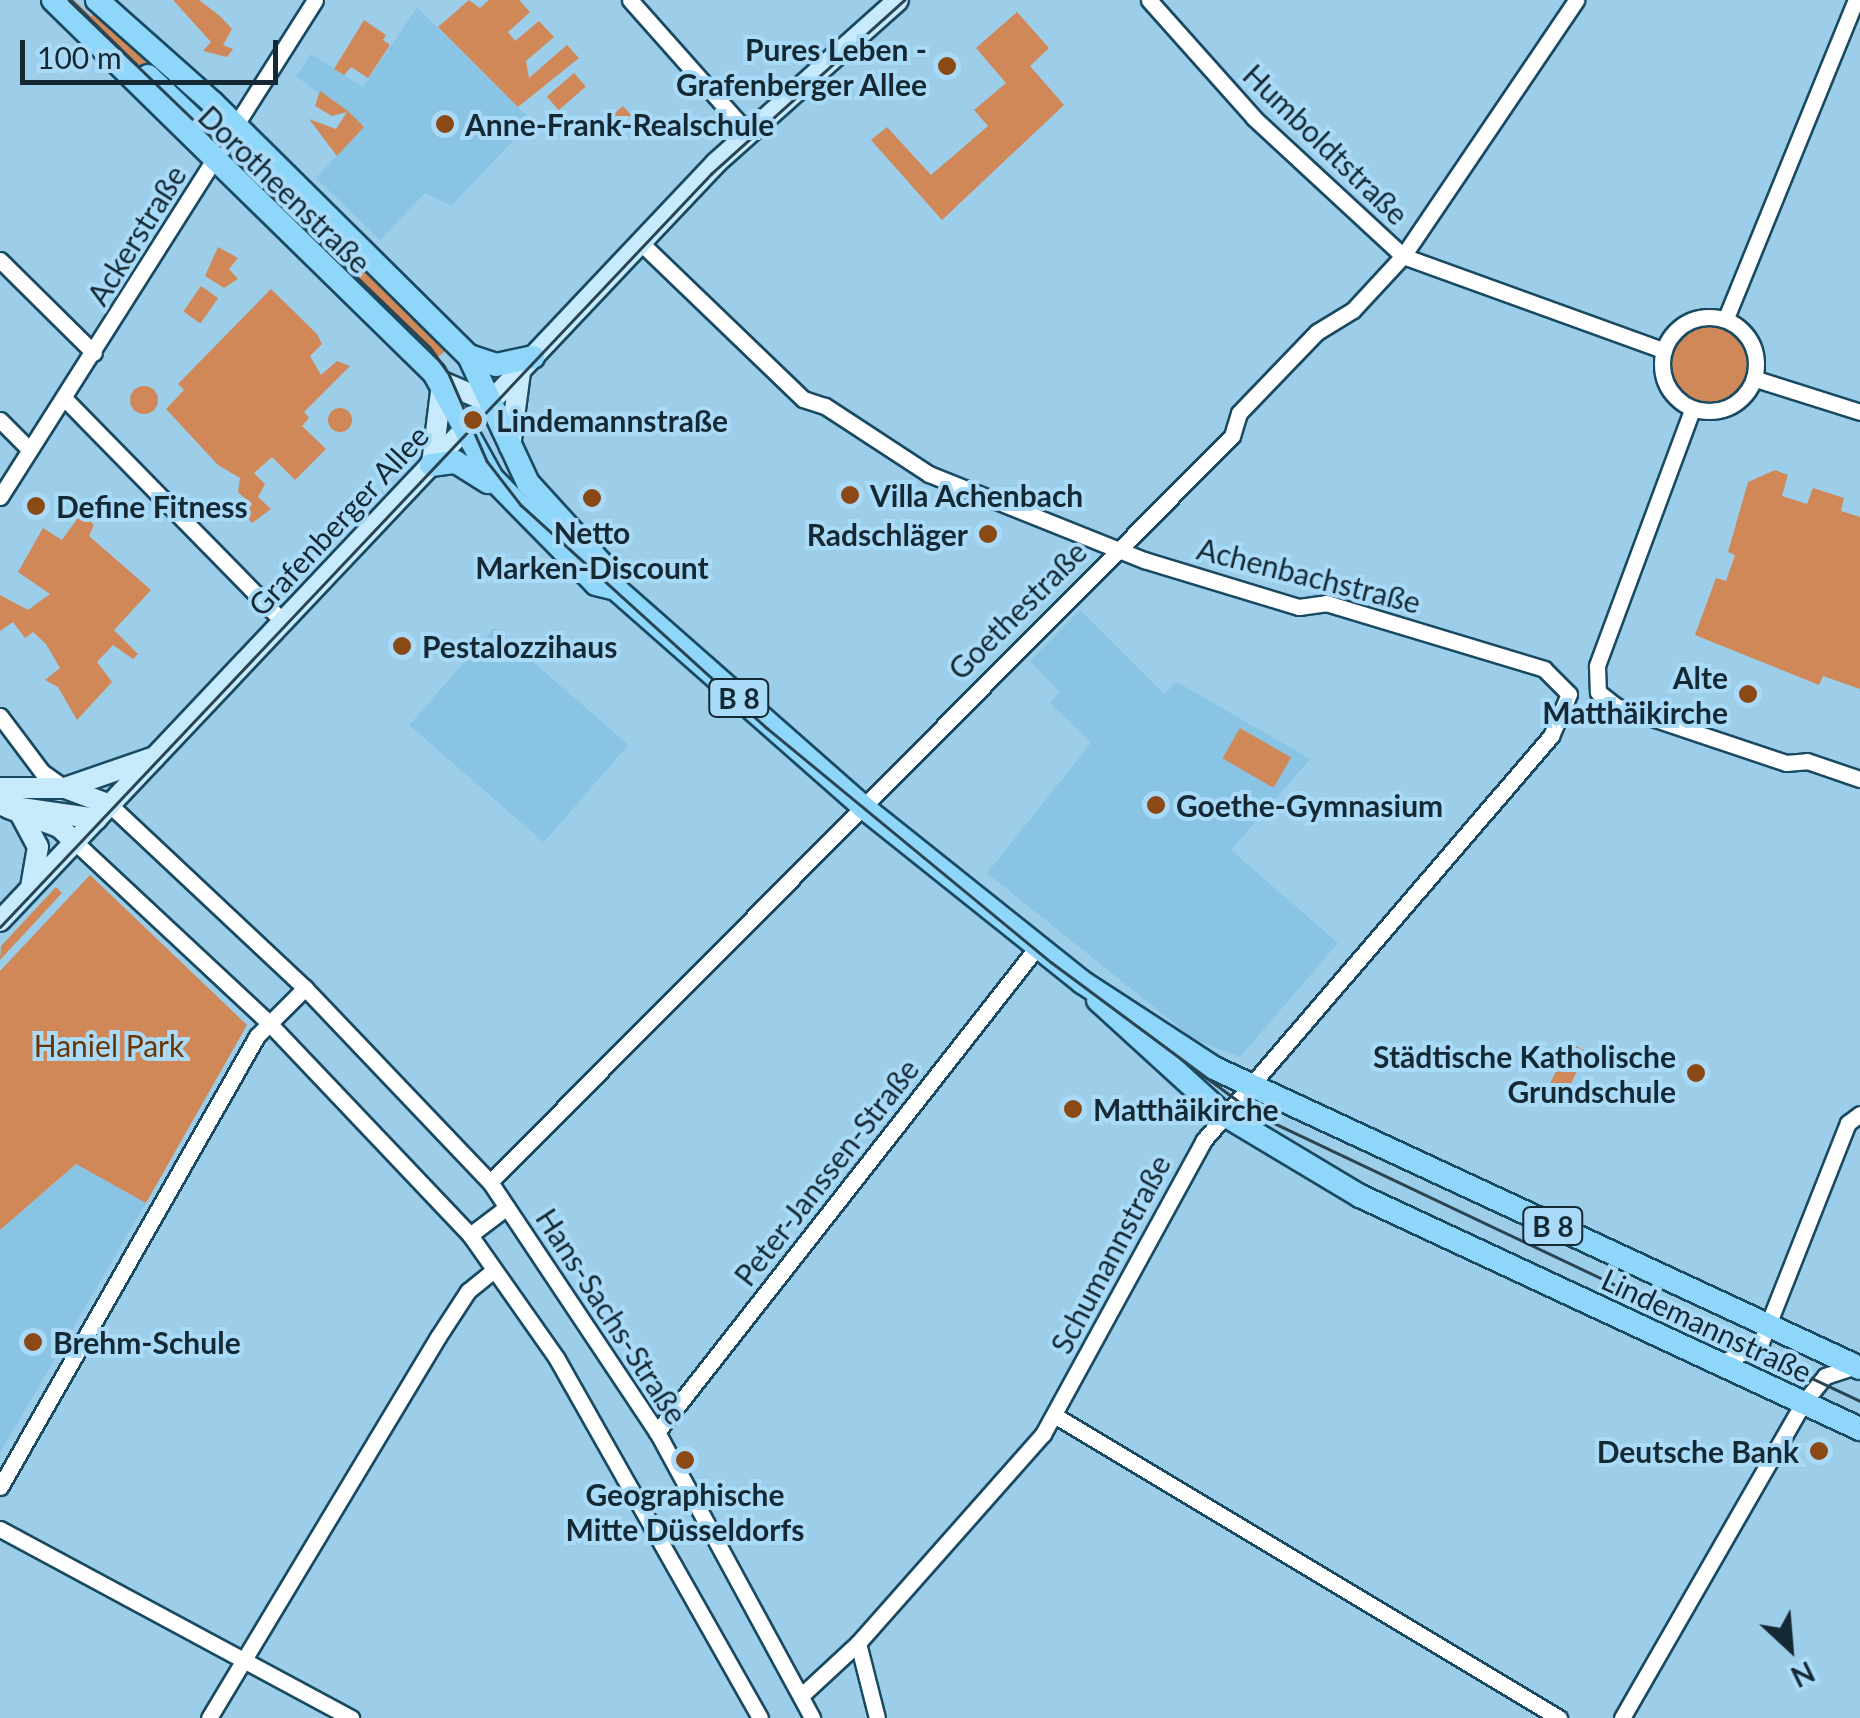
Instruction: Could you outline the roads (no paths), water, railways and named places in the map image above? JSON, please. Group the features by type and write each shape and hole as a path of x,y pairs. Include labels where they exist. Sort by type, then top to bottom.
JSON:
{"main road":[{"name":"Dorotheenstraße","path":"53,0 212,162 305,243 442,382 465,429"},
{"name":"Dorotheenstraße","path":"97,0 232,123 469,356 490,402"},
{"name":"Grafenberger Allee","path":"0,921 640,243 748,133 898,0"},
{"path":"106,52 129,58 202,128 232,123"},
{"path":"465,429 484,430 510,448 526,363 496,365 469,356"},
{"path":"442,382 431,464 467,466 503,492"},
{"name":"B 8","path":"442,382 490,402"},
{"name":"Lindemannstraße","path":"490,402 536,496 608,571 616,589 863,806 1082,982 1247,1084 1858,1367"},
{"name":"Lindemannstraße","path":"465,429 503,492 596,584 616,589"},
{"path":"1,799 65,788 155,757"},
{"path":"65,788 103,812"},
{"path":"1,799 103,812"},
{"path":"1,799 21,815 59,827 75,842"},
{"path":"21,815 38,846 30,888"},
{"name":"Lindemannstraße","path":"1082,982 1126,1032 1223,1114 1360,1196 1860,1429"}],"street":[{"name":"Ackerstraße","path":"0,497 94,353 232,123 315,0"},
{"path":"630,0 748,133"},
{"name":"Humboldtstraße","path":"1149,0 1254,118 1404,256 1662,350"},
{"name":"Goethestraße","path":"490,1182 1232,436 1239,412 1317,332 1353,310 1404,256 1576,0"},
{"path":"1726,318 1856,0"},
{"name":"Achenbachstraße","path":"640,243 803,398 825,406 929,474 1119,547 1299,607 1326,603 1544,669 1569,694"},
{"path":"0,260 94,353"},
{"path":"1692,410 1667,384 1662,350 1690,324 1726,318"},
{"path":"1726,318 1749,343 1756,378"},
{"path":"1692,410 1728,404 1756,378"},
{"path":"1756,378 1860,412"},
{"path":"64,398 283,622"},
{"path":"1692,410 1597,666 1596,686 1616,706 1786,764 1807,761 1860,779"},
{"path":"0,420 30,450"},
{"name":"Schumannstraße","path":"803,1694 858,1643 1054,1415 1223,1114 1550,736 1567,712 1569,694"},
{"path":"0,716 42,772 65,788"},
{"name":"Hans-Sachs-Straße","path":"103,812 306,988 490,1182 657,1432 803,1694 812,1718"},
{"path":"75,842 268,1024 470,1235 620,1464 760,1718"},
{"name":"Peter-Janssen-Straße","path":"657,1432 1038,946"},
{"path":"0,1488 268,1024 306,988"},
{"path":"1717,1365 1754,1350 1770,1328 1856,1123"},
{"path":"470,1235 507,1207"},
{"path":"209,1718 438,1338 468,1291 494,1270"},
{"path":"1622,1718 1804,1402 1825,1376 1858,1367"},
{"path":"1054,1415 1559,1718"},
{"path":"0,1529 351,1718"},
{"path":"858,1643 877,1718"}],"tram line":[{"path":"69,0 429,346 449,374 487,461 521,505 767,728 1051,962 1257,1115 1860,1401"},
{"path":"0,927 711,174 904,0"}],"place":[{"name":"Pures Leben - Grafenberger Allee","path":"947,66"},
{"name":"Anne-Frank-Realschule","path":"445,124"},
{"name":"Lindemannstraße","path":"473,420"},
{"name":"Villa Achenbach","path":"850,495"},
{"name":"Netto Marken-Discount","path":"592,498"},
{"name":"Define Fitness","path":"36,506"},
{"name":"Radschläger","path":"988,534"},
{"name":"Pestalozzihaus","path":"402,646"},
{"name":"Alte Matthäikirche","path":"1748,694"},
{"name":"Goethe-Gymnasium","path":"1156,805"},
{"name":"Städtische Katholische Grundschule","path":"1696,1073"},
{"name":"Matthäikirche","path":"1073,1109"},
{"name":"Brehm-Schule","path":"33,1342"},
{"name":"Deutsche Bank","path":"1819,1451"},
{"name":"Geographische Mitte Düsseldorfs","path":"685,1460"}],"park label":[{"name":"Haniel Park","path":"109,1045"}]}
